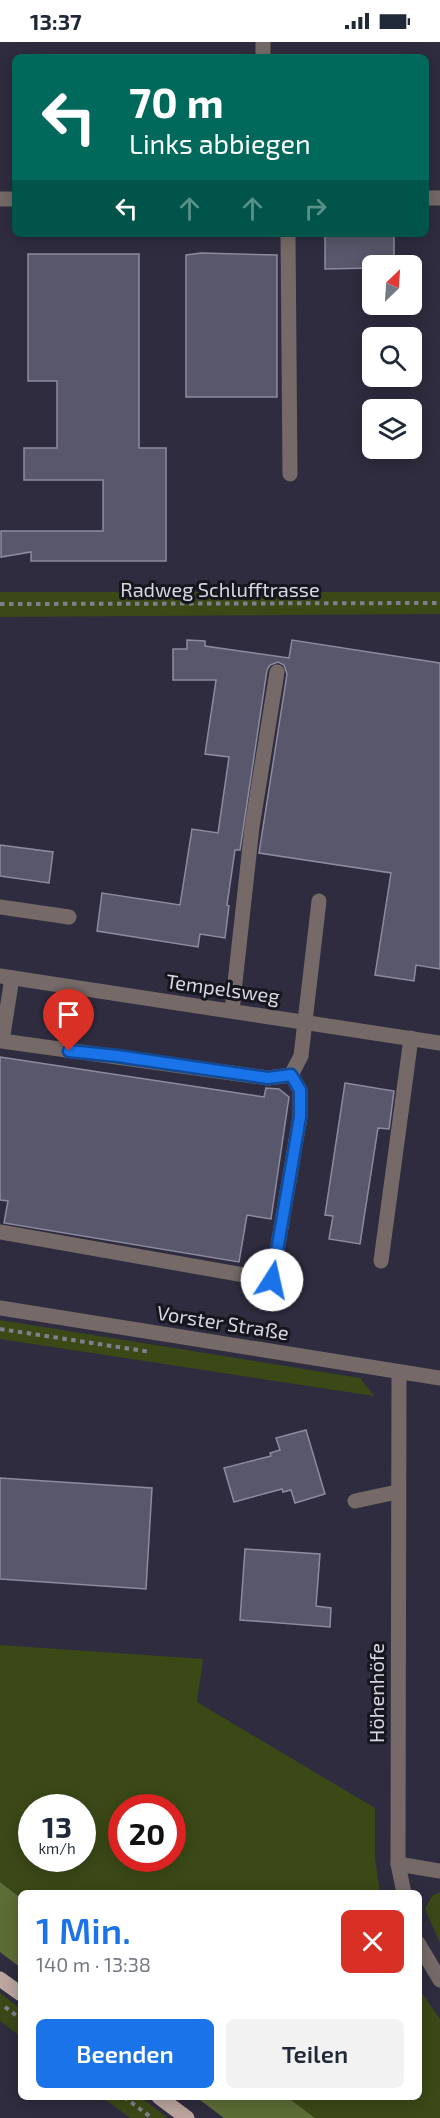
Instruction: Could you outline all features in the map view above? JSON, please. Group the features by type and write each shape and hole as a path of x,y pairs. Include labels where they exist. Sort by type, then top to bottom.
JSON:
{"main road":[{"path":"0,1979 18,1992"},
{"path":"163,2100 187,2118"}],"street":[{"path":"288,237 290,474"},
{"path":"232,1010 252,827 277,672"},
{"path":"291,1075 301,1056 319,902"},
{"path":"0,907 69,918"},
{"path":"6,977 1,1042 268,1078 291,1075"},
{"name":"Tempelsweg","path":"6,977 440,1043"},
{"path":"381,1261 411,1038"},
{"path":"0,1232 272,1280 300,1117 300,1090 291,1075"},
{"name":"Vorster Straße","path":"0,1308 440,1378"},
{"name":"Höhenhöfe","path":"399,1372 398,1864 403,1890"},
{"path":"355,1501 397,1492"},
{"path":"398,1864 440,1871"},
{"path":"422,1950 440,1980"}],"path":[{"name":"Radweg Schlufftrasse","path":"0,604 440,603"},
{"path":"0,2003 18,2017"},
{"path":"128,2100 152,2118"}],"green space":[{"path":"0,592 440,592 440,614 0,617"},
{"path":"0,1320 360,1378 374,1396 0,1339"},
{"path":"0,1645 203,1659 197,1702 375,1808 375,1859 380,1890 18,1890 18,1896 0,1882"},
{"path":"0,1882 18,1896 18,1966 0,1952"},
{"path":"440,1892 440,1943 425,1909 432,1896"},
{"path":"0,1993 18,2007 18,2035 0,2021"},
{"path":"422,1993 440,2019 440,2118 315,2118 291,2100 422,2100"},
{"path":"106,2100 144,2100 168,2118 130,2118"},
{"path":"200,2100 291,2100 315,2118 224,2118"}],"building":[{"path":"325,237 394,237 394,255 362,255 362,268 325,269"},
{"path":"201,253 277,255 277,397 186,397 186,255"},
{"path":"28,254 139,254 139,448 166,448 166,561 31,561 31,552 1,557 1,531 103,531 103,480 24,480 24,448 57,448 57,381 28,381"},
{"path":"187,640 205,641 205,646 289,658 292,640 440,663 440,969 416,965 414,981 375,975 391,873 259,853 287,674 284,665 278,662 270,665 267,670 240,850 235,850 225,938 200,934 198,947 97,931 102,893 180,905 192,829 218,833 229,757 205,754 216,680 173,680 173,649 187,649"},
{"path":"0,845 53,852 49,883 0,876"},
{"path":"0,1057 264,1097 266,1088 279,1089 289,1097 271,1219 247,1215 239,1262 4,1223 8,1201 0,1200"},
{"path":"345,1083 394,1091 389,1129 378,1128 360,1244 329,1239 333,1216 325,1215"},
{"path":"306,1430 325,1494 295,1503 291,1490 283,1492 282,1489 234,1502 224,1468 271,1456 270,1453 280,1450 276,1438"},
{"path":"0,1478 152,1488 146,1589 0,1579"},
{"path":"245,1549 320,1554 316,1606 331,1608 330,1627 240,1620"}],"route":[{"path":"69,1051 268,1078 291,1075 300,1090 300,1117 272,1280"}]}
